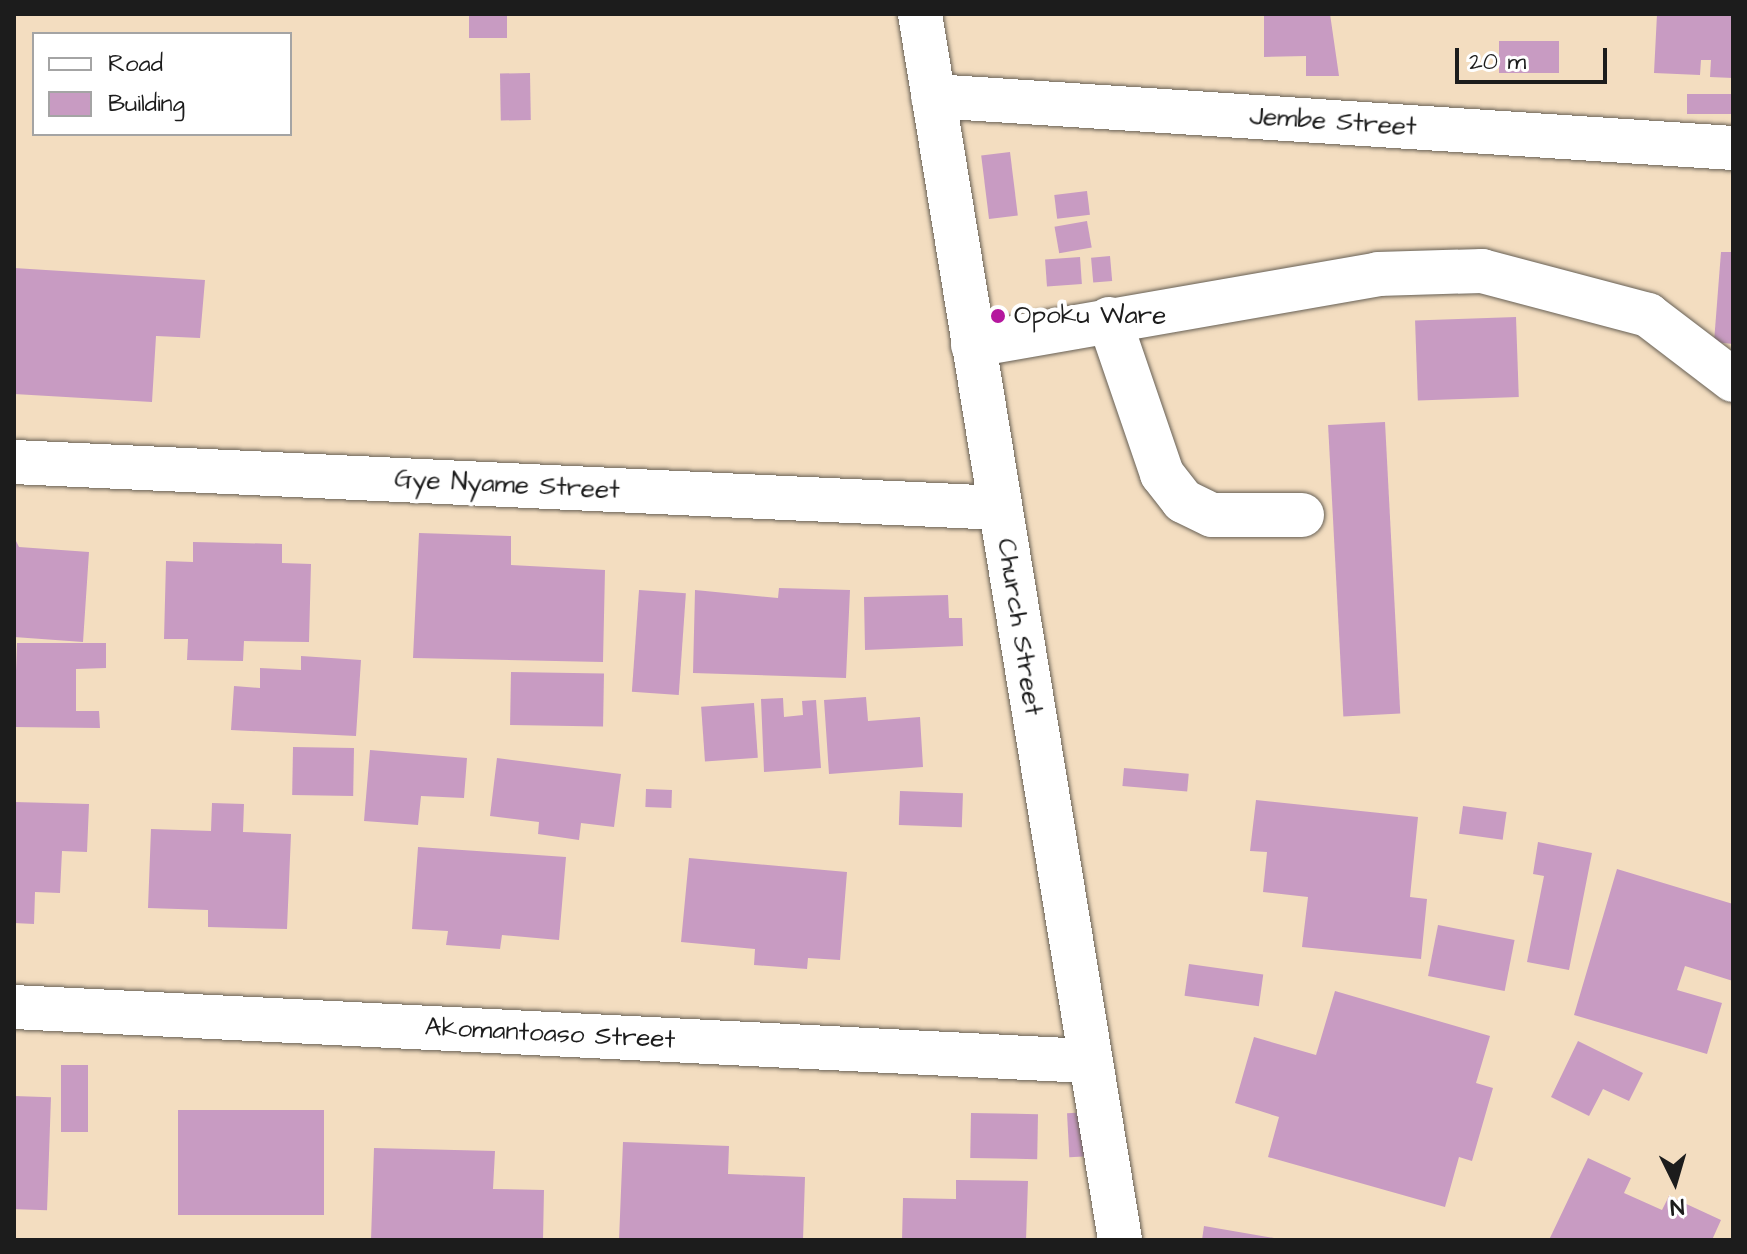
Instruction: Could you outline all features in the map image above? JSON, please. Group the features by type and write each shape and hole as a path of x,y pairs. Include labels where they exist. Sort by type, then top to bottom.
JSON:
{"street":[{"name":"Church Street","path":"920,14 1087,1061 1120,1240"},
{"name":"Jembe Street","path":"933,96 1733,148"},
{"path":"973,345 1378,274 1482,271 1648,315 1733,380"},
{"path":"1109,319 1162,474 1183,501 1212,515 1302,515"},
{"name":"Gye Nyame Street","path":"14,462 1000,508"},
{"name":"Akomantoaso Street","path":"14,1007 1087,1061"}],"building":[{"path":"469,14 507,14 507,38 469,38"},
{"path":"1264,14 1330,14 1339,76 1306,76 1306,56 1264,57"},
{"path":"1657,14 1733,14 1733,78 1710,77 1711,60 1701,60 1700,75 1654,73"},
{"path":"1499,41 1559,41 1559,73 1499,73"},
{"path":"530,73 531,120 501,121 500,74"},
{"path":"1687,94 1733,94 1733,114 1687,114"},
{"path":"1010,152 1018,216 989,219 981,156"},
{"path":"1087,191 1090,215 1057,219 1054,195"},
{"path":"1087,221 1092,248 1059,253 1055,227"},
{"path":"1721,252 1733,252 1733,344 1714,342"},
{"path":"1110,256 1112,281 1093,283 1091,258"},
{"path":"1080,257 1082,284 1047,286 1045,259"},
{"path":"14,268 205,280 200,338 156,336 152,402 14,394"},
{"path":"1516,317 1519,397 1418,400 1415,321"},
{"path":"1385,422 1400,714 1343,717 1328,425"},
{"path":"419,533 511,536 511,565 605,570 603,662 413,658"},
{"path":"14,537 19,547 89,552 83,642 14,637"},
{"path":"193,542 282,544 282,563 311,564 309,642 244,641 243,661 187,660 188,639 164,639 166,561 193,562"},
{"path":"779,588 850,590 846,678 693,673 695,590 778,598"},
{"path":"639,590 686,593 679,695 632,692"},
{"path":"948,595 949,618 962,618 963,646 865,650 864,597"},
{"path":"17,643 106,643 106,668 76,669 76,711 99,711 100,728 14,727"},
{"path":"301,656 361,660 356,736 231,730 234,686 260,688 260,668 301,670"},
{"path":"511,672 604,674 603,727 510,725"},
{"path":"866,697 868,721 920,717 923,767 829,774 824,700"},
{"path":"783,698 784,717 803,715 802,701 816,700 821,768 764,772 761,699"},
{"path":"754,703 758,758 705,762 701,707"},
{"path":"293,747 354,748 353,796 292,795"},
{"path":"370,750 467,758 464,798 421,796 418,825 364,821"},
{"path":"497,758 621,774 614,827 581,823 579,840 538,834 539,822 490,816"},
{"path":"1124,768 1189,774 1187,792 1122,786"},
{"path":"646,789 672,790 671,808 645,807"},
{"path":"900,791 963,793 962,827 899,825"},
{"path":"1256,800 1418,817 1410,897 1427,899 1421,959 1302,947 1308,897 1263,892 1267,852 1250,851"},
{"path":"14,802 89,804 87,852 62,851 60,893 35,892 34,924 14,923"},
{"path":"212,803 244,804 243,832 291,834 287,929 208,927 208,910 148,908 151,829 211,831"},
{"path":"1463,806 1507,812 1503,840 1459,834"},
{"path":"1538,842 1592,853 1569,970 1527,962 1544,876 1533,874"},
{"path":"418,847 566,857 559,940 502,935 500,949 446,945 448,931 412,929"},
{"path":"689,858 847,872 840,960 808,958 807,969 754,965 755,949 681,942"},
{"path":"1617,869 1733,904 1733,981 1685,966 1677,990 1722,1003 1707,1054 1574,1015"},
{"path":"1438,925 1515,940 1505,991 1428,976"},
{"path":"1189,964 1263,974 1259,1006 1185,996"},
{"path":"1335,991 1490,1036 1476,1083 1493,1088 1472,1161 1459,1157 1445,1207 1268,1157 1279,1117 1235,1103 1254,1037 1316,1055"},
{"path":"1578,1041 1643,1073 1629,1101 1603,1089 1589,1116 1551,1097"},
{"path":"61,1065 88,1065 88,1132 61,1132"},
{"path":"14,1096 51,1097 47,1210 14,1209"},
{"path":"178,1110 324,1110 324,1215 178,1215"},
{"path":"1091,1112 1093,1156 1069,1157 1067,1113"},
{"path":"971,1113 1038,1114 1037,1159 970,1158"},
{"path":"623,1142 729,1146 728,1174 805,1177 803,1240 619,1240"},
{"path":"374,1148 495,1151 493,1189 544,1190 543,1240 371,1240"},
{"path":"1588,1158 1631,1178 1624,1193 1662,1210 1669,1196 1721,1220 1712,1240 1549,1240"},
{"path":"956,1180 1028,1181 1026,1240 902,1240 903,1198 956,1199"},
{"path":"1204,1226 1274,1238 1274,1240 1202,1240"}],"place":[{"name":"Opoku Ware","path":"998,316"}]}
